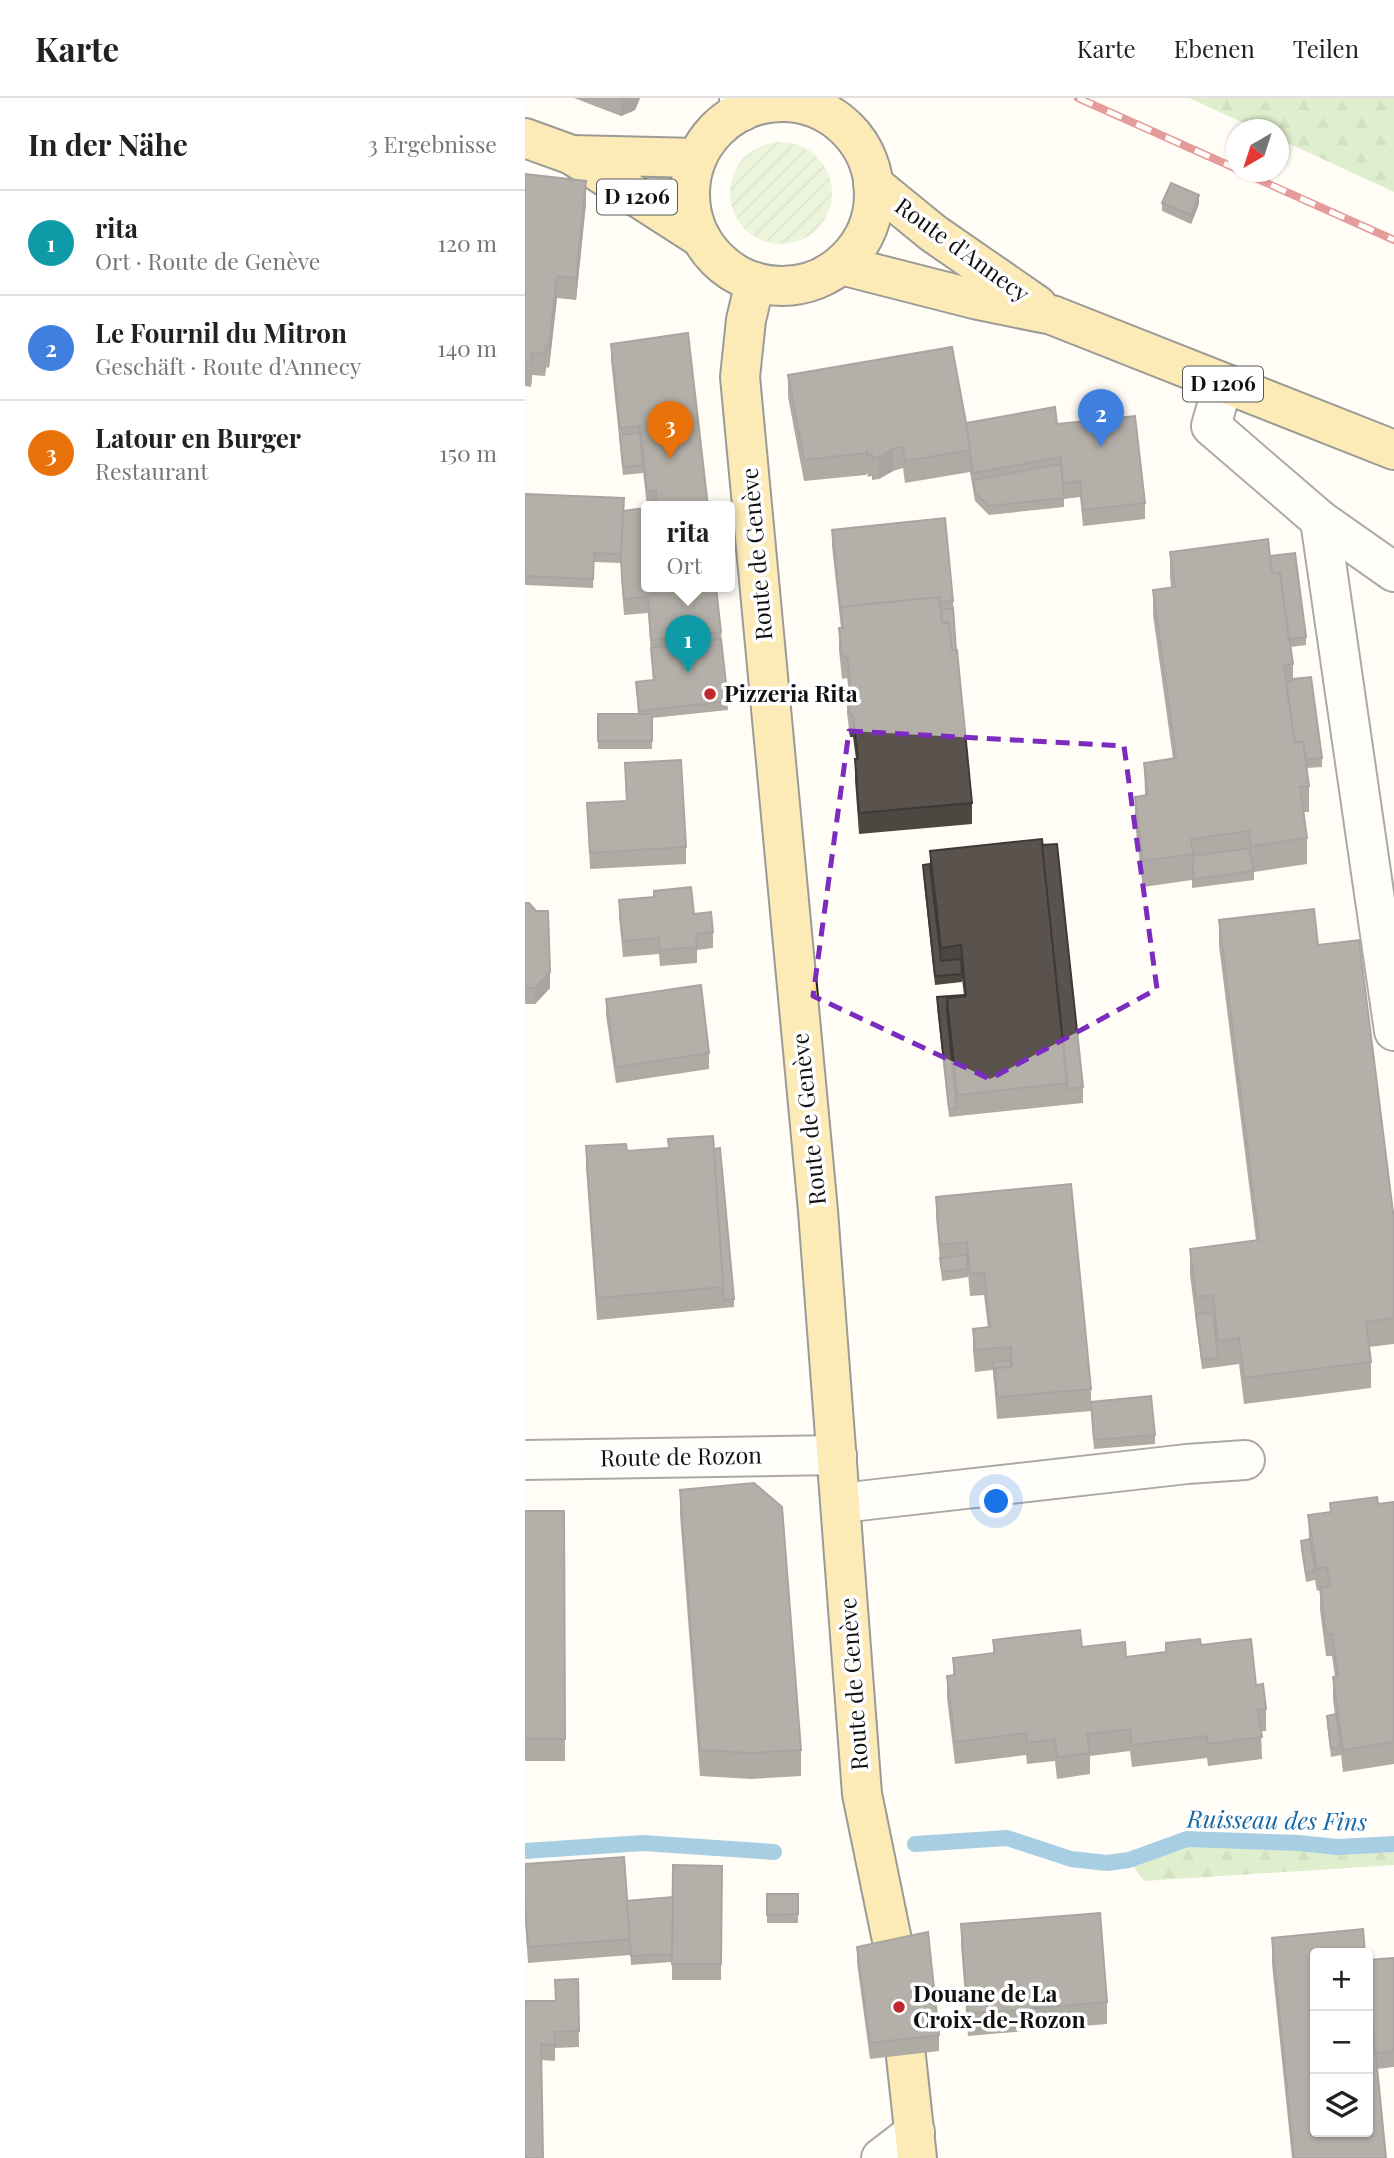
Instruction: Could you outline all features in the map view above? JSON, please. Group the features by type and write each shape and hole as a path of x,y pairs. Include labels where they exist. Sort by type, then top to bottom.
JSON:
{"main road":[{"path":"741,105 804,105 827,114 847,129 861,149 873,184 873,206 867,228 856,248 841,265 822,277 800,285 777,286 755,282 733,273 701,238 691,212 692,172 697,158 716,130 741,105"},
{"name":"D 1206","path":"525,138 572,155 701,238"},
{"name":"D 1206","path":"572,155 697,158"},
{"name":"Route d'Annecy","path":"873,184 933,233 1052,316"},
{"name":"Route d'Annecy","path":"841,265 1052,316 1394,450"},
{"name":"Route de Genève","path":"755,282 746,320 740,377 818,1210 862,1794 895,1955 916,2145"}],"street":[{"path":"1223,384 1211,426 1320,520 1394,572"},
{"path":"1320,520 1394,1031"},
{"name":"Route de Rozon","path":"525,1460 837,1455"},
{"path":"841,1503 1187,1464 1245,1460"},
{"path":"881,2158 916,2145"}],"highlighted area":[{"path":"849,731 1124,746 1157,989 990,1079 813,996"}],"green space":[{"path":"1189,98 1394,98 1394,192 1289,144 1289,119 1235,119"},
{"path":"781,142 800,146 817,157 828,174 832,193 828,212 817,229 800,240 781,244 762,240 745,229 734,212 730,193 734,174 745,157 762,146"},
{"path":"1187,1839 1338,1847 1394,1844 1394,1865 1144,1881 1129,1860"}],"building":[{"path":"525,174 586,181 576,278 557,276 549,347 546,346 545,354 532,353 531,365 525,364"},
{"path":"1171,183 1199,195 1191,215 1162,203"},
{"path":"688,333 707,501 656,501 656,490 647,491 640,426 620,428 611,344"},
{"path":"952,347 971,450 905,461 903,447 872,458 872,454 868,455 867,451 804,460 788,375"},
{"path":"1055,407 1057,424 1135,416 1145,503 1083,510 1080,481 1063,484 1061,457 973,473 966,423"},
{"path":"640,433 643,465 623,467 620,435"},
{"path":"1061,464 1064,498 989,506 975,492 973,480"},
{"path":"525,494 624,498 621,554 594,553 593,579 525,576"},
{"path":"641,509 641,592 717,592 721,632 651,640 648,597 624,599 621,562 623,511"},
{"path":"945,518 953,601 940,602 939,597 841,607 841,613 832,530"},
{"path":"1268,539 1272,573 1280,573 1293,664 1284,666 1295,743 1303,741 1309,786 1300,787 1307,838 1251,846 1249,831 1191,839 1193,854 1143,861 1135,797 1148,795 1144,763 1176,758 1153,590 1175,587 1170,552"},
{"path":"1295,553 1306,637 1289,639 1280,573 1272,573 1270,556"},
{"path":"939,597 942,623 949,622 952,650 957,650 972,803 859,813 855,759 858,759 853,715 850,715 847,692 851,691 847,656 842,657 839,628 843,628 841,607"},
{"path":"953,608 956,650 952,650 949,622 942,623 941,610"},
{"path":"721,639 728,701 639,711 636,682 654,680 651,648"},
{"path":"1311,677 1322,758 1306,759 1303,741 1295,743 1286,682"},
{"path":"598,714 652,714 652,741 598,741"},
{"path":"681,760 686,847 590,853 587,803 627,801 625,763"},
{"path":"1042,839 1067,1083 957,1095 947,998 966,996 961,945 941,948 930,851"},
{"path":"1057,844 1083,1087 1068,1089 1042,845"},
{"path":"1249,848 1254,871 1193,879 1193,856"},
{"path":"930,864 941,961 961,959 962,974 935,976 923,865"},
{"path":"691,887 694,914 711,912 713,932 696,934 697,947 660,950 659,938 623,941 619,900 654,897 654,891"},
{"path":"525,903 529,903 536,911 548,911 550,972 535,988 525,988"},
{"path":"1314,909 1318,945 1359,940 1394,1220 1394,1318 1366,1322 1371,1362 1244,1378 1239,1338 1218,1341 1213,1295 1196,1297 1190,1249 1259,1240 1219,920"},
{"path":"701,985 709,1053 616,1067 606,999"},
{"path":"964,995 947,998 957,1108 949,1109 937,997"},
{"path":"713,1136 724,1287 597,1298 586,1146 626,1144 627,1151 669,1148 668,1139"},
{"path":"720,1148 734,1299 724,1300 714,1149"},
{"path":"1071,1184 1091,1389 997,1397 995,1368 1012,1366 1011,1347 975,1350 973,1329 990,1327 984,1273 970,1274 967,1242 940,1245 936,1197"},
{"path":"967,1255 968,1269 942,1272 940,1258"},
{"path":"1213,1312 1218,1358 1202,1360 1196,1314"},
{"path":"1011,1360 1011,1367 995,1368 995,1382 993,1362"},
{"path":"1151,1396 1155,1435 1094,1440 1091,1402"},
{"path":"754,1483 782,1507 801,1750 751,1753 700,1750 680,1490"},
{"path":"1377,1497 1378,1504 1394,1502 1394,1742 1343,1750 1333,1677 1338,1676 1332,1634 1326,1634 1320,1588 1330,1586 1327,1567 1317,1569 1308,1515 1331,1512 1330,1503"},
{"path":"525,1511 564,1511 565,1739 525,1739"},
{"path":"1310,1539 1315,1571 1306,1573 1301,1541"},
{"path":"1080,1630 1082,1647 1125,1642 1126,1657 1166,1652 1166,1643 1200,1639 1201,1645 1251,1639 1256,1685 1263,1684 1266,1709 1258,1710 1262,1737 1208,1744 1207,1736 1132,1745 1130,1729 1087,1734 1090,1753 1057,1757 1055,1739 1027,1743 1026,1733 955,1742 947,1676 955,1675 953,1658 995,1653 993,1640"},
{"path":"1336,1714 1341,1746 1331,1748 1327,1716"},
{"path":"624,1857 630,1939 528,1947 525,1864"},
{"path":"673,1865 722,1866 721,1964 672,1964"},
{"path":"767,1894 798,1894 798,1914 767,1915"},
{"path":"673,1897 672,1954 631,1956 627,1901"},
{"path":"1100,1913 1107,2002 968,2014 961,1924"},
{"path":"1363,1929 1365,1948 1310,1948 1310,2137 1373,2137 1373,2027 1386,2158 1294,2158 1272,1938"},
{"name":"Douane de La Croix-de-Rozon","path":"928,1932 939,2035 870,2043 857,1947"},
{"path":"1394,1958 1394,2051 1375,2053 1373,1960"},
{"path":"578,1979 579,2031 554,2032 555,2045 541,2044 543,2158 525,2158 525,2001 556,2001 555,1980"}],"waterway":[{"name":"Ruisseau des Fins","path":"915,1844 1007,1838 1071,1859 1107,1863 1129,1860 1187,1839 1338,1847 1394,1844"},
{"name":"Ruisseau des Fins","path":"525,1851 643,1843 774,1852"}],"railway":[{"path":"1078,98 1226,164"},
{"path":"1264,182 1394,240"}],"place":[{"name":"Le Fournil du Mitron","path":"1101,447"},
{"name":"Latour en Burger","path":"670,459"},
{"name":"rita","path":"688,673"},
{"name":"Pizzeria Rita","path":"710,694"},
{"name":"Douane de La Croix-de-Rozon","path":"899,2007"}]}
